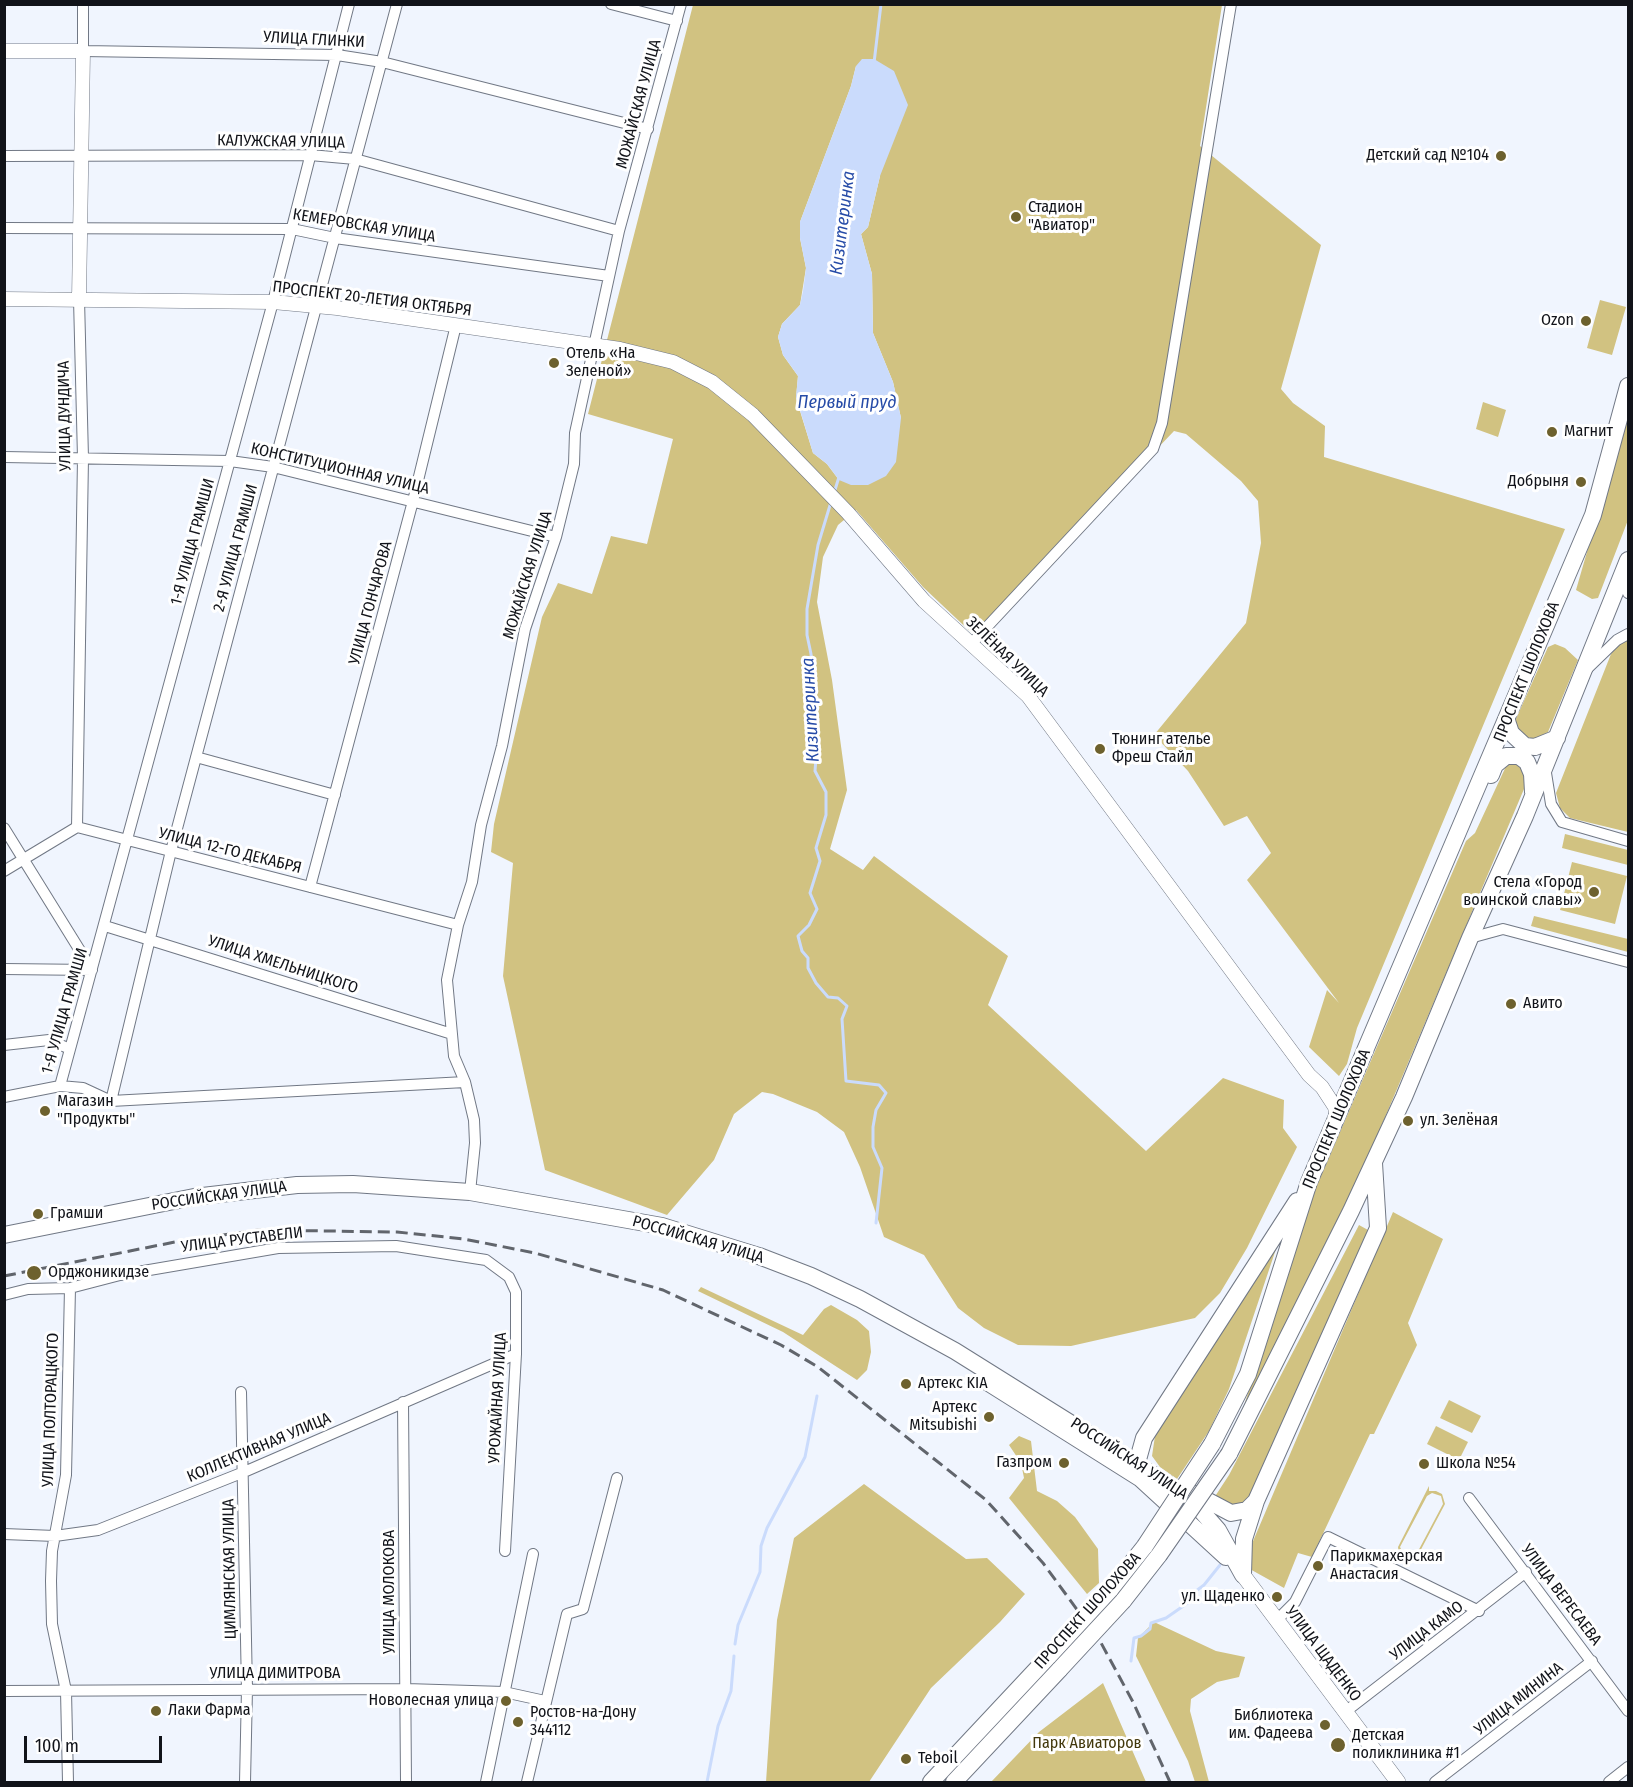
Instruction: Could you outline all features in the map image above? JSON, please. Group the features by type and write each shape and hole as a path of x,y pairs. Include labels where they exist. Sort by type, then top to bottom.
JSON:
{"main road":[{"name":"ПРОСПЕКТ ШОЛОХОВА","path":"1152,1551 1248,1374 1309,1182 1593,515 1629,386"},
{"name":"ПРОСПЕКТ ШОЛОХОВА","path":"954,1782 1060,1669 1229,1454 1404,1097 1470,938 1533,796 1629,560"},
{"path":"1507,721 1511,733 1524,746 1535,747 1557,738"},
{"path":"1473,801 1481,794 1495,765 1506,756 1519,756 1527,762 1532,774 1533,796"},
{"path":"1243,1575 1244,1539 1256,1501 1378,1228 1373,1162"},
{"path":"1139,1471 1144,1438 1309,1182"},
{"name":"РОССИЙСКАЯ УЛИЦА","path":"4,1235 194,1197 297,1185 353,1184 470,1192 662,1226 780,1264 860,1299 955,1350 1105,1443 1139,1471 1243,1575"},
{"name":"РОССИЙСКАЯ УЛИЦА","path":"4,1244 195,1205 297,1193 353,1192 469,1201 660,1234 757,1264 857,1306 951,1358 1139,1471 1190,1498 1218,1530 1243,1575"},
{"path":"1144,1438 1144,1453 1149,1463 1206,1502 1239,1514 1256,1501"},
{"path":"1105,1443 1118,1446 1144,1438"},
{"path":"1179,1513 1218,1530 1235,1527 1249,1520"},
{"name":"УЛИЦА ЩАДЕНКО","path":"1243,1575 1398,1782"},
{"name":"ПРОСПЕКТ ШОЛОХОВА","path":"931,1782 1048,1656 1117,1596"}],"street":[{"name":"УЛИЦА ДУНДИЧА","path":"77,827 83,458 79,299 83,4"},
{"name":"1-Я УЛИЦА ГРАМШИ","path":"60,1086 273,302 350,4"},
{"name":"2-Я УЛИЦА ГРАМШИ","path":"111,1101 148,938 397,4"},
{"path":"611,4 677,21"},
{"name":"МОЖАЙСКАЯ УЛИЦА","path":"470,1192 475,1143 474,1120 465,1082 454,1056 447,980 458,925 472,882 481,825 502,746 525,629 556,537 574,464 575,433 619,231 681,4"},
{"path":"971,644 1153,449 1162,423 1231,4"},
{"name":"УЛИЦА ГЛИНКИ","path":"4,51 337,55 382,62 648,129"},
{"name":"КАЛУЖСКАЯ УЛИЦА","path":"4,156 310,155 355,159 619,231"},
{"name":"КЕМЕРОВСКАЯ УЛИЦА","path":"4,228 292,229 335,238 609,276"},
{"name":"ПРОСПЕКТ 20-ЛЕТИЯ ОКТЯБРЯ","path":"4,299 273,302 594,345"},
{"name":"УЛИЦА ГОНЧАРОВА","path":"310,887 413,501 456,325"},
{"name":"ЗЕЛЁНАЯ УЛИЦА","path":"594,345 673,362 728,393 848,513 924,601 1028,696 1309,1076 1322,1087 1335,1107 1337,1119"},
{"name":"КОНСТИТУЦИОННАЯ УЛИЦА","path":"4,458 230,461 273,467 556,537"},
{"path":"1622,576 1629,593"},
{"path":"1584,671 1617,640 1629,634"},
{"path":"196,758 335,795"},
{"path":"1547,762 1546,782 1551,804 1562,822 1629,842"},
{"path":"4,871 77,827"},
{"name":"УЛИЦА 12-ГО ДЕКАБРЯ","path":"77,827 458,925"},
{"path":"4,828 92,970"},
{"name":"УЛИЦА ХМЕЛЬНИЦКОГО","path":"105,926 452,1035"},
{"path":"1470,938 1503,929 1629,963"},
{"path":"4,969 92,970"},
{"path":"4,1045 49,1040 70,1049"},
{"path":"1322,1087 1339,1089 1355,1077"},
{"path":"4,1097 60,1086 83,1088 111,1101 465,1082"},
{"name":"УЛИЦА РУСТАВЕЛИ","path":"4,1295 28,1289 70,1288 131,1272 278,1248 396,1246 486,1260"},
{"name":"УРОЖАЙНАЯ УЛИЦА","path":"486,1260 509,1277 516,1292 516,1354 505,1551"},
{"name":"УЛИЦА ПОЛТОРАЦКОГО","path":"68,1782 66,1691 52,1624 51,1581 55,1536 66,1475 70,1288"},
{"name":"КОЛЛЕКТИВНАЯ УЛИЦА","path":"4,1534 55,1536 98,1530 244,1472 516,1354"},
{"name":"ЦИМЛЯНСКАЯ УЛИЦА","path":"241,1392 247,1689 245,1782"},
{"name":"УЛИЦА МОЛОКОВА","path":"404,1402 406,1782"},
{"path":"527,1782 567,1614 583,1609 617,1478"},
{"name":"УЛИЦА ВЕРЕСАЕВА","path":"1469,1498 1527,1572 1629,1711"},
{"path":"1276,1621 1295,1602 1328,1537 1479,1611"},
{"path":"486,1782 533,1554"},
{"name":"УЛИЦА КАМО","path":"1345,1712 1527,1572"},
{"name":"УЛИЦА МИНИНА","path":"1435,1782 1592,1661"},
{"name":"УЛИЦА ДИМИТРОВА","path":"4,1691 406,1689 504,1692 545,1701"},
{"path":"1609,1782 1629,1767"}],"green space":[{"path":"693,5 1222,5 1200,146 1321,245 1281,389 1293,403 1325,426 1324,457 1565,529 1357,1028 1347,1064 1339,1076 1309,1047 1327,990 1339,1003 1247,880 1271,853 1247,816 1224,826 1188,771 1154,735 1246,623 1261,543 1258,501 1241,481 1186,434 1174,431 977,638 923,587 856,510 838,525 823,557 817,602 832,680 847,790 830,849 863,870 874,856 1008,956 988,1005 1146,1151 1223,1078 1284,1100 1283,1128 1297,1147 1247,1248 1220,1293 1195,1318 1071,1346 1018,1345 984,1328 958,1308 924,1255 884,1237 860,1167 844,1132 817,1112 773,1094 762,1092 734,1114 714,1160 667,1215 545,1170 503,976 513,863 491,852 494,824 542,617 558,583 592,594 611,536 647,544 673,439 588,414","holes":["856,66 880,176 868,227 861,234 872,274 873,333 893,382 901,418 839,480 827,464 813,453 796,398 798,376 783,355 778,337 782,324 800,305 806,268 800,238 800,222 851,86"]},
{"path":"1600,300 1626,307 1612,355 1587,348"},
{"path":"1483,402 1506,410 1498,437 1476,429"},
{"path":"1628,410 1628,520 1598,598 1592,599 1576,590"},
{"path":"1628,638 1628,832 1570,818 1560,808 1556,793 1611,654 1620,641"},
{"path":"1555,644 1565,648 1578,660 1548,732 1535,739 1526,737 1518,730 1515,721 1548,647"},
{"path":"1508,762 1521,764 1527,781 1524,789 1328,1252 1241,1415 1308,1206 1466,841 1475,833"},
{"path":"1565,834 1628,850 1628,865 1562,848"},
{"path":"1572,862 1627,876 1615,924 1560,910"},
{"path":"1534,916 1628,939 1628,952 1531,926"},
{"path":"1393,1212 1443,1239 1408,1323 1417,1345 1374,1434 1370,1434 1312,1557 1298,1553 1284,1588 1248,1568 1248,1553"},
{"path":"1359,1225 1368,1230 1250,1499 1235,1507 1212,1501 1229,1475"},
{"path":"1278,1243 1229,1389 1209,1431 1177,1479 1160,1467 1152,1456 1155,1436"},
{"path":"701,1287 803,1335 824,1309 831,1305 857,1320 869,1331 871,1352 867,1370 857,1380 783,1332 698,1291"},
{"path":"1449,1400 1481,1416 1472,1433 1440,1418"},
{"path":"1436,1426 1468,1442 1459,1460 1427,1444"},
{"path":"1019,1436 1031,1441 1037,1491 1057,1501 1075,1517 1098,1549 1099,1583 1087,1594 1009,1498 1024,1478 1021,1463 1009,1445"},
{"path":"864,1484 966,1559 987,1558 1025,1594 1000,1622 931,1688 869,1782 766,1782 777,1620 794,1538"},
{"path":"1429,1486 1429,1491 1442,1494 1445,1504 1417,1557 1405,1559 1399,1554 1398,1547","holes":["1432,1493 1441,1496 1443,1504 1416,1555 1405,1557 1400,1547 1427,1496"]},
{"path":"1154,1622 1216,1651 1245,1657 1239,1677 1217,1682 1191,1699 1190,1711 1209,1782 1195,1782 1188,1761 1136,1656 1138,1638"},
{"name":"Парк Авиаторов","path":"1103,1683 1146,1782 991,1782 1039,1732"}],"water":[{"name":"Первый пруд","path":"862,59 874,59 894,71 908,105 880,176 868,227 861,234 872,274 873,333 893,382 901,418 896,462 886,476 868,485 851,485 839,480 827,464 813,453 796,397 798,376 783,355 778,337 782,324 800,305 803,291 806,268 800,238 800,222 851,86 856,66"}],"waterway":[{"name":"Кизитеринка","path":"874,63 881,4"},
{"path":"834,493 839,477"},
{"name":"Кизитеринка","path":"831,502 818,545 807,609 807,635 811,654 817,745 815,771 826,792 826,815 816,848 820,861 810,893 817,909 809,925 798,936 802,951 808,958 808,968 816,983 828,997 838,998 847,1006 842,1019 846,1081 879,1085 886,1093 876,1110 873,1127 873,1147 882,1168 876,1223"},
{"name":"Кизитеринка","path":"735,1644 738,1625 760,1572 761,1546 767,1528 805,1457 817,1396"},
{"path":"1131,1661 1134,1638 1150,1629 1151,1623 1166,1618 1192,1600 1196,1591 1204,1585 1220,1565"},
{"name":"Кизитеринка","path":"707,1782 718,1726 731,1691 734,1656"}],"railway":[{"path":"4,1276 175,1242 258,1230 397,1232 464,1239 535,1253 663,1290 781,1345 818,1367 986,1500 1043,1563 1100,1641 1133,1702 1170,1782"}],"place":[{"name":"Детский сад №104","path":"1501,156"},
{"name":"Стадион \"Авиатор\"","path":"1016,217"},
{"name":"Ozon","path":"1586,321"},
{"name":"Отель «На Зеленой»","path":"554,363"},
{"name":"Магнит","path":"1552,432"},
{"name":"Добрыня","path":"1581,482"},
{"name":"Тюнинг ателье Фреш Стайл","path":"1100,749"},
{"name":"Стела «Город воинской славы»","path":"1594,892"},
{"name":"Авито","path":"1511,1004"},
{"name":"Магазин \"Продукты\"","path":"45,1111"},
{"name":"ул. Зелёная","path":"1408,1121"},
{"name":"Грамши","path":"38,1214"},
{"name":"Орджоникидзе","path":"34,1273"},
{"name":"Артекс KIA","path":"906,1384"},
{"name":"Артекс Mitsubishi","path":"989,1417"},
{"name":"Газпром","path":"1064,1463"},
{"name":"Школа №54","path":"1424,1464"},
{"name":"Парикмахерская Анастасия","path":"1318,1566"},
{"name":"ул. Щаденко","path":"1277,1597"},
{"name":"Новолесная улица","path":"506,1701"},
{"name":"Лаки Фарма","path":"156,1711"},
{"name":"Ростов-на-Дону 344112","path":"518,1722"},
{"name":"Библиотека им. Фадеева","path":"1325,1725"},
{"name":"Детская поликлиника #1","path":"1338,1745"},
{"name":"Teboil","path":"906,1759"}]}
